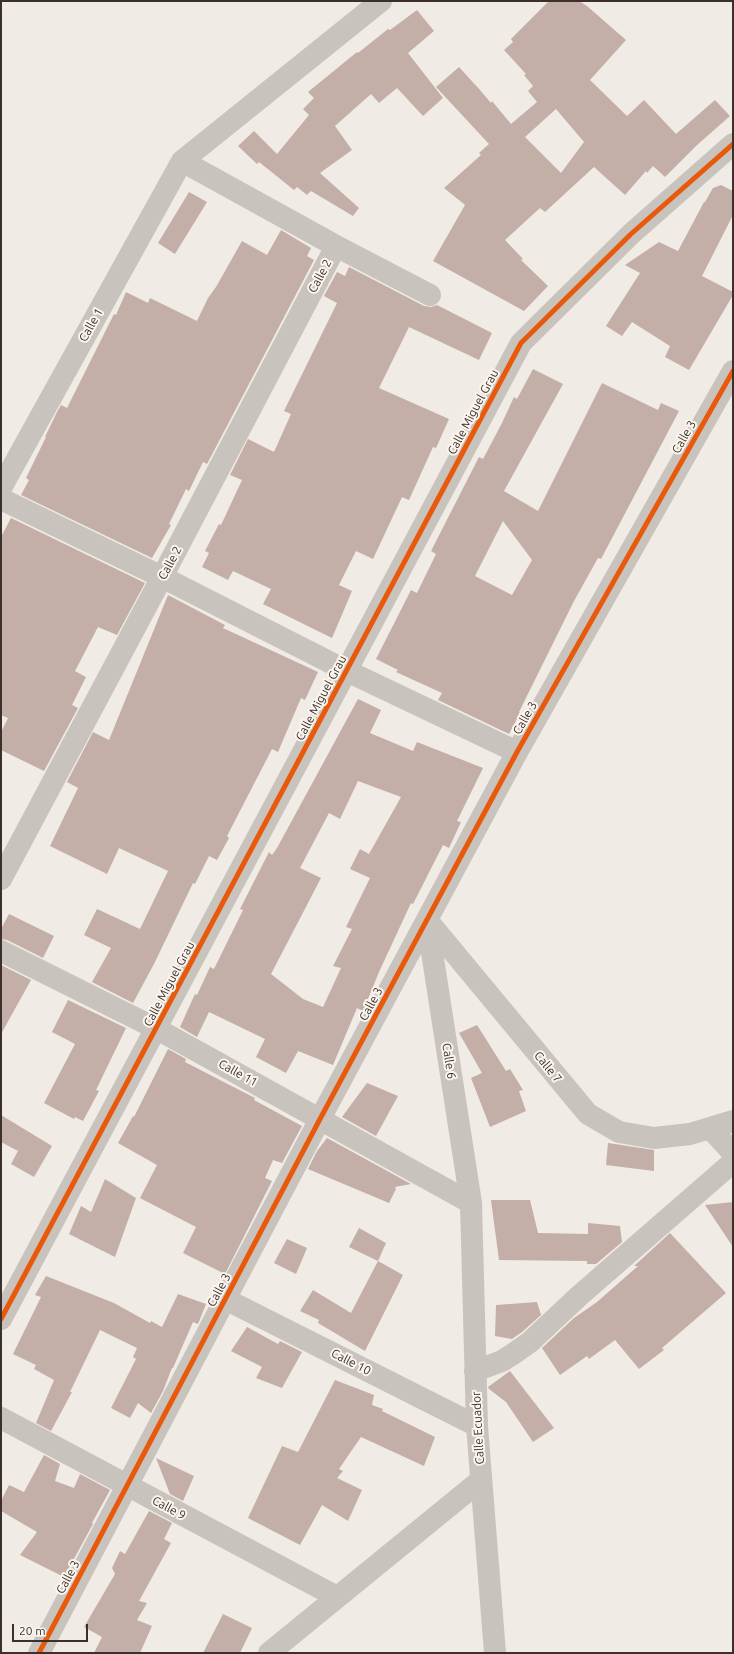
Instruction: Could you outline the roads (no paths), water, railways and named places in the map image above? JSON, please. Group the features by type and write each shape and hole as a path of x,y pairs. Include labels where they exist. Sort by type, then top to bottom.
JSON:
{"street":[{"path":"381,1 182,161 336,246 430,295"},
{"name":"Calle Miguel Grau","path":"1,1319 521,343 631,234 733,144"},
{"name":"Calle 1","path":"1,488 182,161"},
{"name":"Calle 2","path":"1,879 336,246"},
{"name":"Calle 3","path":"39,1653 320,1119 517,752 733,371"},
{"path":"1,499 162,577 347,671 517,752"},
{"name":"Calle 7","path":"427,920 588,1114 619,1132 654,1138 690,1134 733,1121"},
{"name":"Calle 6","path":"427,920 470,1203"},
{"name":"Calle 11","path":"1,951 157,1028 470,1203"},
{"path":"710,1128 733,1153"},
{"path":"475,1370 502,1361 530,1342 579,1296 733,1162"},
{"name":"Calle Ecuador","path":"470,1203 477,1426 495,1653"},
{"name":"Calle 10","path":"225,1299 477,1426"},
{"name":"Calle 9","path":"1,1418 336,1597"},
{"path":"269,1653 481,1480"}]}
